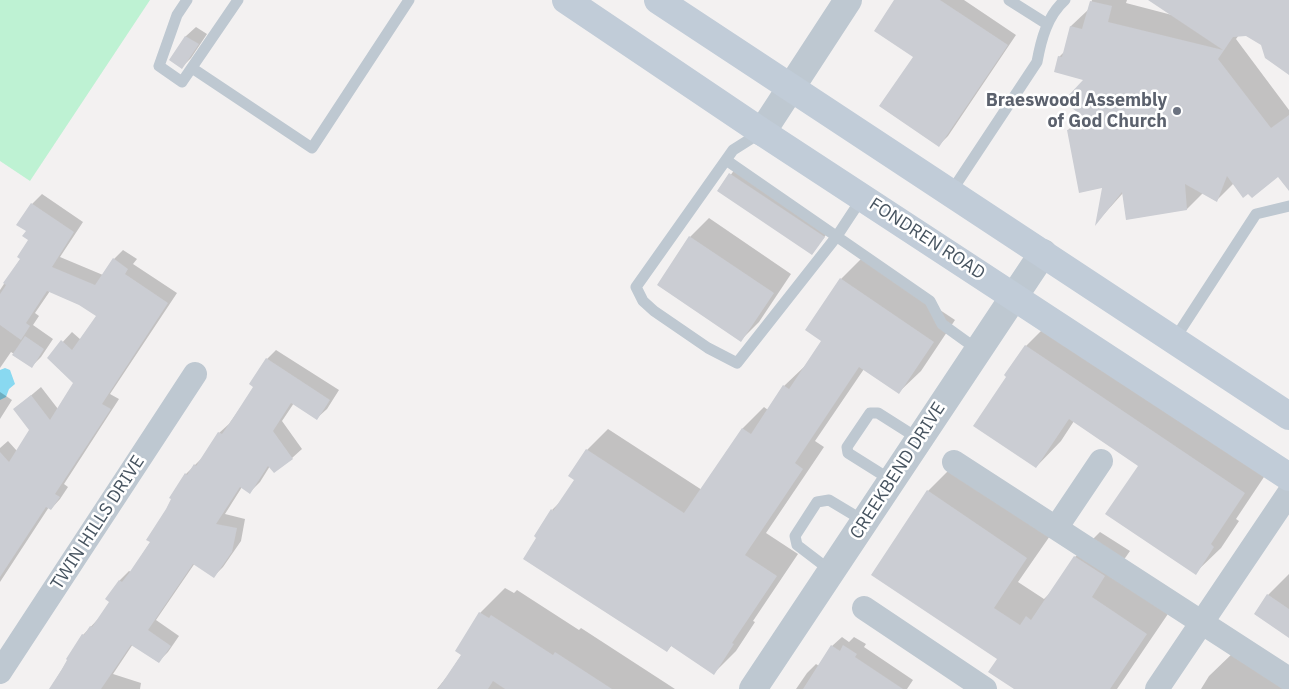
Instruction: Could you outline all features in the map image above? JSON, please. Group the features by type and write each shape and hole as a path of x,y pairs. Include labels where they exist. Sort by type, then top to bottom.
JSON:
{"main road":[{"name":"FONDREN ROAD","path":"566,0 762,132 1014,295 1289,477"},
{"path":"658,0 1289,416"}],"street":[{"path":"762,132 848,0"},
{"name":"CREEKBEND DRIVE","path":"753,689 1043,253"},
{"name":"TWIN HILLS DRIVE","path":"0,672 195,374"},
{"path":"1056,528 1101,461"},
{"path":"954,462 1289,679"},
{"path":"1157,689 1289,493"},
{"path":"864,608 985,689"}],"lane":[{"path":"187,0 177,15 158,66 182,82 238,0"},
{"path":"192,68 312,148 409,0"},
{"path":"1009,0 1048,24"},
{"path":"951,192 1037,62 1041,40 1048,24 1065,0"},
{"path":"762,132 733,150 636,286 643,301 654,311 708,348 737,363 837,236 863,197"},
{"path":"726,160 930,301 942,324 978,350"},
{"path":"1174,340 1256,214 1287,209"},
{"path":"891,480 848,454 847,447 870,413 878,413 918,439"},
{"path":"831,571 797,545 795,536 817,502 829,500 864,521"}],"green space":[{"path":"0,0 150,0 30,181 0,161"}],"water":[{"path":"5,368 10,370 15,384 9,389 6,397 0,400 0,370"}],"building":[{"path":"894,0 940,0 1008,45 939,147 879,106 913,57 874,31"},
{"name":"Braeswood Assembly of God Church","path":"1148,0 1289,0 1289,75 1265,58 1261,45 1246,36 1233,37 1218,59 1271,128 1289,115 1289,191 1278,177 1252,198 1248,194 1243,198 1227,176 1217,202 1185,184 1187,210 1126,220 1122,192 1095,226 1102,188 1079,193 1067,130 1094,125 1068,105 1066,100 1083,80 1054,72 1058,56 1062,57 1070,26 1082,29 1090,1 1112,6 1108,22 1223,50"},
{"path":"185,36 199,44 182,69 169,60"},
{"path":"729,173 825,237 812,255 717,191"},
{"path":"31,203 74,232 52,267 95,285 113,258 128,269 125,274 168,303 102,404 111,409 55,494 60,497 51,510 46,507 0,577 0,452 9,462 29,430 13,409 31,395 50,420 73,383 47,358 61,340 72,350 96,316 79,305 47,291 26,323 30,326 21,340 0,325 0,294 6,285 3,283 20,259 17,257 28,240 22,236 26,231 16,225"},
{"path":"689,236 774,293 741,342 657,285"},
{"path":"840,278 934,342 899,394 859,367 795,463 803,469 745,555 777,576 732,643 734,644 714,675 671,646 667,652 523,559 536,538 534,536 551,509 553,511 574,480 568,476 586,449 684,513 742,428 751,434 783,385 789,389 821,341 805,330"},
{"path":"25,336 44,349 32,368 12,355"},
{"path":"1025,345 1245,493 1211,544 1214,547 1196,575 1105,514 1138,466 1069,419 1036,468 973,426"},
{"path":"266,358 330,400 317,420 291,403 273,431 293,459 274,473 268,466 250,494 240,487 216,524 237,528 232,552 214,578 193,564 148,630 171,646 159,663 131,645 101,689 49,689 82,634 84,635 90,626 92,627 109,602 105,599 119,580 122,582 150,542 146,540 166,509 171,499 169,498 185,473 187,475 194,464 196,466 218,432 222,434 233,418 253,387 249,384"},
{"path":"927,490 1027,558 994,608 1020,625 1026,616 1031,620 1074,556 1105,576 1092,597 1147,634 1110,689 1014,689 988,672 997,659 871,575"},
{"path":"1267,594 1289,609 1289,638 1254,614"},
{"path":"479,612 489,618 491,615 553,655 555,652 612,689 505,689 493,681 488,689 438,689 461,655 455,651"},
{"path":"831,645 840,651 843,645 857,654 855,657 903,689 803,689"}],"place":[{"name":"Braeswood Assembly of God Church","path":"1177,111"}]}
